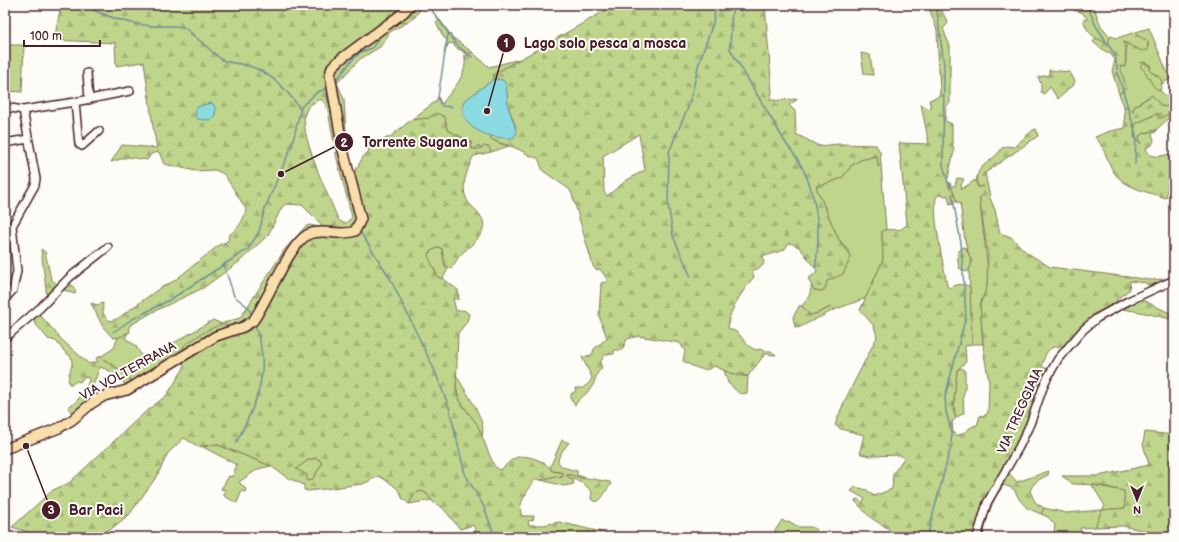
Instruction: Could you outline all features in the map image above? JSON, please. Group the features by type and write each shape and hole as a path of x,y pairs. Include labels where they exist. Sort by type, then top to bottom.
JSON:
{"main road":[{"name":"VIA VOLTERRANA","path":"5,449 58,428 72,420 92,403 104,396 127,390 216,336 243,327 253,321 290,256 304,237 319,232 348,234 358,227 361,219 343,150 331,87 332,67 403,13 410,5"}],"street":[{"path":"87,73 89,100"},
{"path":"5,107 23,110 89,100 130,91"},
{"path":"76,102 79,144 82,146 86,144 99,131"},
{"path":"5,299 13,290 17,270 12,226 35,185 36,179 23,110"},
{"path":"5,143 28,138"},
{"path":"5,338 40,308 70,277 108,247"},
{"name":"VIA TREGGIAIA","path":"977,537 988,502 1019,447 1030,424 1045,382 1058,359 1097,318 1128,301 1174,280"}],"green space":[{"path":"61,5 423,5 415,17 406,23 392,21 332,67 330,83 337,83 344,99 348,163 353,175 363,157 369,151 368,149 377,142 390,137 411,120 429,118 436,113 445,117 447,130 471,142 472,149 479,149 484,146 489,147 491,152 474,156 468,168 464,183 468,202 483,220 484,224 480,236 460,255 451,269 445,266 442,249 439,247 431,251 428,256 438,277 445,280 458,290 459,300 453,298 456,311 464,310 469,314 467,322 458,333 456,390 459,401 477,424 494,466 500,470 513,459 530,457 541,461 552,471 563,473 563,477 555,476 541,480 535,479 524,497 521,506 522,516 534,516 533,520 528,521 529,525 543,525 559,522 605,533 608,537 476,537 477,535 473,525 460,529 443,508 433,502 426,493 421,491 415,493 409,504 402,498 401,494 396,488 379,476 363,484 308,491 304,490 304,485 286,477 271,466 216,444 199,447 184,438 168,453 157,476 129,515 111,529 93,537 76,537 40,536 12,527 53,490 69,483 143,414 167,395 184,368 183,347 210,329 240,318 285,249 305,227 309,225 320,227 322,225 302,205 286,204 282,207 268,235 239,262 203,288 153,312 129,326 130,332 120,337 113,338 103,327 91,303 97,305 103,303 104,315 110,321 117,319 160,288 174,281 219,245 228,241 229,235 236,230 244,217 246,209 224,174 215,170 196,171 164,164 159,152 151,154 147,160 128,157 111,162 122,145 157,148 144,62 116,66 115,43 54,40","holes":["320,99 325,103 328,111 337,159 352,217 346,223 343,223 338,219 315,164 306,133 304,120 306,111 310,105","316,458 320,460 322,464 312,480 307,481 307,475 296,469 308,460"]},
{"path":"615,5 765,5 772,92 770,100 798,99 789,105 795,111 796,134 819,146 839,144 876,145 880,152 881,165 878,166 877,156 860,160 851,166 842,178 816,187 838,238 851,257 843,274 827,281 825,289 822,291 814,290 808,279 816,273 817,269 802,250 789,243 784,250 762,257 764,263 763,265 752,270 754,277 736,302 728,324 729,329 734,330 752,348 771,351 776,355 765,354 748,376 730,373 714,366 706,369 695,367 683,361 685,351 680,343 639,336 627,339 622,350 614,350 614,354 604,355 600,363 602,368 598,372 593,386 575,405 571,400 571,394 576,391 575,388 583,388 592,378 582,357 592,355 594,349 607,338 599,316 601,283 606,282 607,279 600,269 596,270 593,266 572,194 569,189 543,171 538,158 530,156 517,148 491,139 490,134 506,138 516,127 508,106 506,84 498,79 494,79 494,74","holes":["639,134 645,170 627,180 607,196 604,192 603,156"]},
{"path":"928,5 939,5 948,23 943,29 950,46 950,103 946,106 945,121 952,124 952,141 954,151 947,182 950,183 957,202 950,204 948,196 938,195 935,210 938,238 947,286 950,288 957,285 970,287 972,344 965,346 966,362 957,370 953,410 956,418 952,422 953,432 955,435 964,433 971,427 977,425 980,416 986,415 988,412 989,382 984,354 980,305 987,287 988,256 980,203 980,198 984,191 983,186 978,187 978,174 980,169 1002,148 1007,146 1014,147 1033,130 1036,129 1038,136 985,173 990,198 995,210 1000,233 1011,237 1026,252 1050,267 1152,280 1170,278 1151,289 1146,283 1130,281 1129,290 1116,300 1121,304 1136,297 1174,315 1174,320 1133,311 1113,309 1106,312 1094,321 1068,348 1053,347 1047,352 1042,366 1050,371 1006,470 1017,482 1049,471 1048,475 1035,483 1030,491 1035,502 1044,508 1041,514 1027,508 1019,499 1014,489 1004,485 999,492 988,516 983,537 887,537 890,531 889,529 871,518 855,501 858,499 862,503 865,499 851,491 855,487 867,490 874,496 892,489 893,474 904,458 900,455 870,456 861,454 860,451 864,435 841,429 835,425 844,402 877,337 874,326 860,310 883,260 882,231 899,230 907,224 899,143 929,144 921,104 929,109 931,108 929,100 938,97 940,93 937,30"},
{"path":"1071,5 1093,5 1101,26 1110,36 1109,44 1100,41 1092,35 1084,23 1084,19 1087,20 1087,18 1081,12 1073,10"},
{"path":"440,20 452,37 472,52 465,57 464,52 455,47 454,44 449,43 444,53 447,39 444,38 436,22"},
{"path":"392,21 406,23 390,32 380,47 360,59 337,83 330,83 332,67"},
{"path":"1149,28 1170,79 1162,84 1157,75 1150,71 1150,65 1144,62 1148,75 1154,85 1174,102 1174,123 1170,117 1156,130 1145,133 1139,137 1142,144 1134,137 1135,124 1159,113 1162,118 1169,107 1161,106 1151,95 1134,107 1133,111 1124,106 1119,94 1126,88 1123,77 1120,73 1120,65 1126,63 1126,46 1122,42 1129,43 1135,49 1148,46 1148,44 1138,36 1136,32"},
{"path":"1136,32 1138,36 1148,41 1148,50 1142,51 1123,42 1126,46 1125,67 1120,66 1126,88 1119,94 1112,71 1115,61 1110,52 1106,52 1093,42 1096,38 1108,44 1110,36 1117,38"},
{"path":"5,45 24,45 22,92 5,91"},
{"path":"472,52 489,67 520,59 494,74 494,79 464,101 463,105 485,133 490,134 491,137 498,143 509,146 491,152 489,149 479,149 480,147 477,146 477,149 472,149 471,142 447,130 445,117 411,120 435,102 438,97 440,104 442,104 462,76 465,57 466,59 469,58 467,56"},
{"path":"861,53 870,55 873,75 864,74"},
{"path":"1141,62 1150,65 1150,71 1161,79 1162,84 1160,91 1152,84 1141,67"},
{"path":"1049,70 1070,72 1075,81 1073,86 1067,89 1066,92 1058,99 1050,87 1044,94 1041,92 1041,84 1038,77 1049,75"},
{"path":"1152,95 1161,106 1169,107 1169,113 1162,118 1158,118 1158,113 1135,124 1134,137 1141,144 1139,137 1140,135 1156,130 1157,131 1152,134 1154,140 1152,145 1146,148 1150,155 1162,156 1174,153 1174,171 1169,178 1166,198 1134,188 1121,180 1115,174 1102,147 1095,137 1110,131 1125,128 1124,106 1133,111 1134,107"},
{"path":"877,156 878,166 881,165 886,229 882,232 883,260 866,298 834,310 832,307 809,315 802,306 809,297 812,284 814,290 822,291 826,285 826,281 843,274 849,252 838,238 816,187 842,178 851,166 860,160"},
{"path":"957,178 964,179 961,185 962,189 975,180 978,187 983,186 984,191 980,198 980,203 988,270 987,287 980,305 983,344 972,344 969,271 971,262 965,241 960,202 957,202 950,186 955,186"},
{"path":"439,247 442,249 445,266 448,269 443,278 445,280 438,277 427,256 431,251"},
{"path":"963,247 966,248 972,262 969,270 966,272 959,268 957,253"},
{"path":"41,249 45,252 51,279 60,287 65,281 73,286 76,293 74,294 62,289 47,298"},
{"path":"800,305 809,315 832,307 834,310 798,328 795,327 793,317"},
{"path":"35,312 40,315 63,341 89,364 98,361 96,359 97,357 100,357 122,372 136,385 127,390 120,377 100,367 89,395 83,392 89,381 88,377 83,378 80,382 77,381 69,384 68,380 72,365 71,357 56,341 48,339 34,322"},
{"path":"213,320 222,324 189,342 184,356 136,385 116,367 100,357 114,348 118,337 128,333 125,338 136,346 141,355 150,357"},
{"path":"961,368 965,370 965,389 963,396 964,413 956,418 954,408 955,388 957,370"},
{"path":"724,370 738,376 748,376 747,393 740,394 728,383"},
{"path":"457,376 478,413 483,429 482,436 460,400 456,385"},
{"path":"83,392 89,395 83,406 74,414 68,407 77,401"},
{"path":"1145,432 1174,435 1174,537 1123,526 1095,527 1102,510 1125,508 1124,491 1097,485 1073,484 1062,476 1098,476 1149,465 1143,444"},
{"path":"562,440 569,443 560,454 558,462 564,467 577,471 577,475 587,478 584,479 567,474 567,476 573,480 574,484 564,486 541,480 555,476 561,478 560,472 552,471 550,467"},
{"path":"216,444 271,466 258,469 239,482 246,489 245,492 242,491 237,503 224,496 225,490 221,489 229,476 232,477 237,465 203,447"},
{"path":"316,458 320,460 322,464 312,480 307,481 306,478 295,469 308,460"},
{"path":"567,474 584,479 587,478 610,482 611,485 600,500 594,501 591,499 592,492 589,488 567,476"},
{"path":"1092,485 1124,491 1126,508 1102,510 1105,506"},
{"path":"421,491 426,493 432,500 409,504 415,493"},
{"path":"1044,508 1066,513 1102,510 1095,527 1081,528 1078,537 1049,537 1054,532 1055,525 1048,517 1041,514"},
{"path":"782,520 787,523 789,521 798,527 811,527 816,529 814,537 771,537"}],"water":[{"path":"494,79 503,80 506,84 508,106 517,133 513,138 487,135 471,126 465,119 463,111 464,101"},
{"path":"210,103 213,104 216,109 214,118 210,120 197,119 195,114 197,107"}],"waterway":[{"path":"83,5 99,13 125,21 151,26 177,26 185,28 222,60 248,66 266,74 285,90 300,109"},
{"path":"386,31 408,15 417,5"},
{"path":"428,5 457,45 472,57"},
{"path":"691,277 673,236 668,203 669,152 689,105 699,63 713,23 716,5"},
{"path":"731,5 730,49 787,145 797,158 810,187 817,220 818,236 815,268"},
{"path":"936,5 944,65 943,165 950,189"},
{"path":"1087,5 1096,26 1115,55 1118,74 1136,135 1135,164"},
{"path":"335,82 352,60 361,52 372,48 381,34"},
{"path":"448,34 438,97 442,106 452,107"},
{"path":"113,332 131,320 171,299 248,249 259,232 265,208 292,145 301,107 316,93 329,87"},
{"path":"325,90 331,110 337,146 356,221"},
{"path":"951,442 952,433 946,412 945,397 966,316 961,243 952,194"},
{"path":"359,230 390,278 434,369 449,407 465,474 484,507 495,537"},
{"path":"224,265 234,296 248,307 252,316"},
{"path":"236,443 250,414 260,385 262,356 260,340 254,324"},
{"path":"927,537 951,446"}],"place":[{"name":"Lago solo pesca a mosca","path":"487,111"},
{"name":"Torrente Sugana","path":"281,174"},
{"name":"Bar Paci","path":"26,446"}]}
